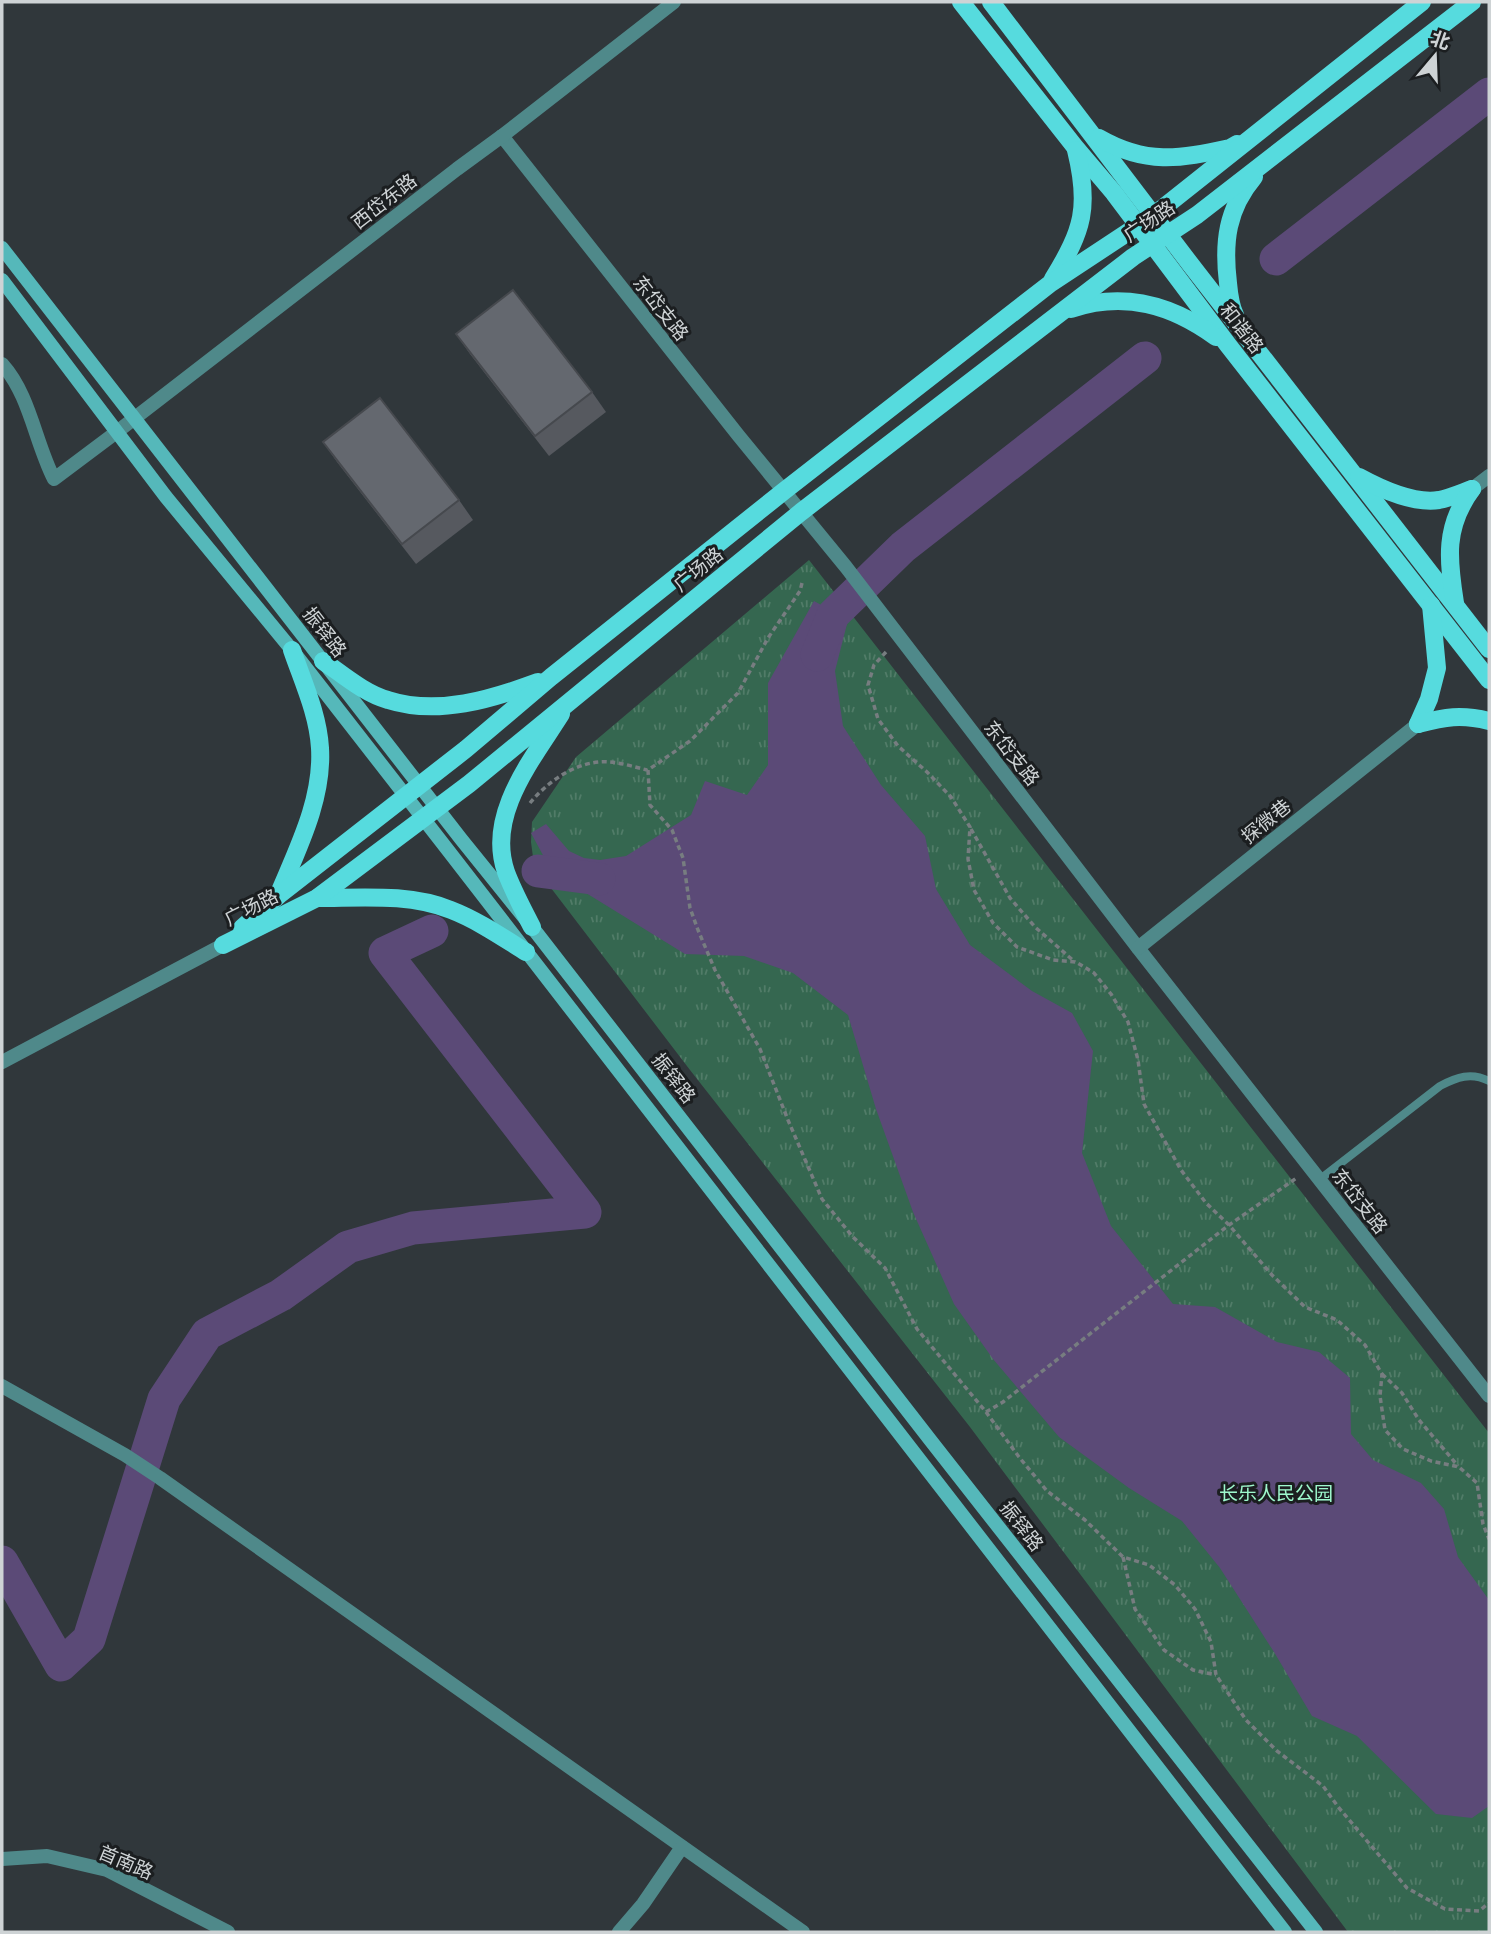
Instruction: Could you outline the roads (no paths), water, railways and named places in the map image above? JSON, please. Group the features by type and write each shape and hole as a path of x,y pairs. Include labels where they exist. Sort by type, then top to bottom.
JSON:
{"main road":[{"name":"和谐路","path":"961,2 1114,193 1228,345 1489,680"},
{"name":"和谐路","path":"991,2 1489,649"},
{"name":"广场路","path":"223,945 279,895 784,491 1051,283 1154,215 1422,2"},
{"name":"广场路","path":"223,945 317,898 429,813 801,512 1133,257 1197,215 1472,2"},
{"path":"1095,136 1118,149 1163,158 1183,158 1230,148 1255,135"},
{"path":"1051,283 1073,244 1083,210 1084,191 1075,147"},
{"path":"1240,328 1230,305 1225,241 1230,219 1248,184 1273,155"},
{"name":"振铎路","path":"2,248 323,661 412,791"},
{"name":"振铎路","path":"2,280 166,497 412,791 527,952 1285,1932"},
{"path":"1062,312 1102,302 1143,304 1170,310 1191,320 1228,345"},
{"path":"1353,474 1403,496 1429,501 1472,489"},
{"path":"1455,605 1450,554 1452,532 1457,512 1472,489"},
{"path":"1418,724 1429,699 1437,668 1430,605"},
{"path":"279,895 317,794 320,766 320,748 312,706 292,650"},
{"path":"323,661 352,682 387,700 422,705 456,705 499,697 551,677"},
{"path":"532,927 506,871 501,837 504,818 514,793 570,700"},
{"path":"1418,724 1459,716 1489,721"},
{"name":"振铎路","path":"429,813 532,927 1316,1932"},
{"path":"317,898 376,898 431,904 450,909 527,952"}],"street":[{"name":"西岱东路","path":"2,364 24,401 54,479 674,2"},
{"name":"东岱支路","path":"502,136 846,567 1138,948 1489,1394"},
{"path":"1472,489 1489,476"},
{"name":"探微巷","path":"1138,948 1418,724"},
{"path":"2,1062 223,945"},
{"path":"2,1386 125,1455 160,1478 803,1932"},
{"path":"619,1932 643,1904 682,1847"},
{"name":"首南路","path":"2,1858 47,1856 107,1870 228,1932"}],"lane":[{"path":"1315,1174 1453,1079 1468,1075 1480,1076 1489,1081"}],"waterway":[{"path":"1276,259 1489,94"},
{"path":"817,655 833,615 903,547 1145,358"},
{"path":"538,871 599,879"},
{"path":"2,1562 61,1665 89,1639 164,1399 207,1334 281,1295 348,1247 413,1228 585,1212 385,953 432,931"}],"park label":[{"name":"长乐人民公园","path":"1276,1493"}]}
